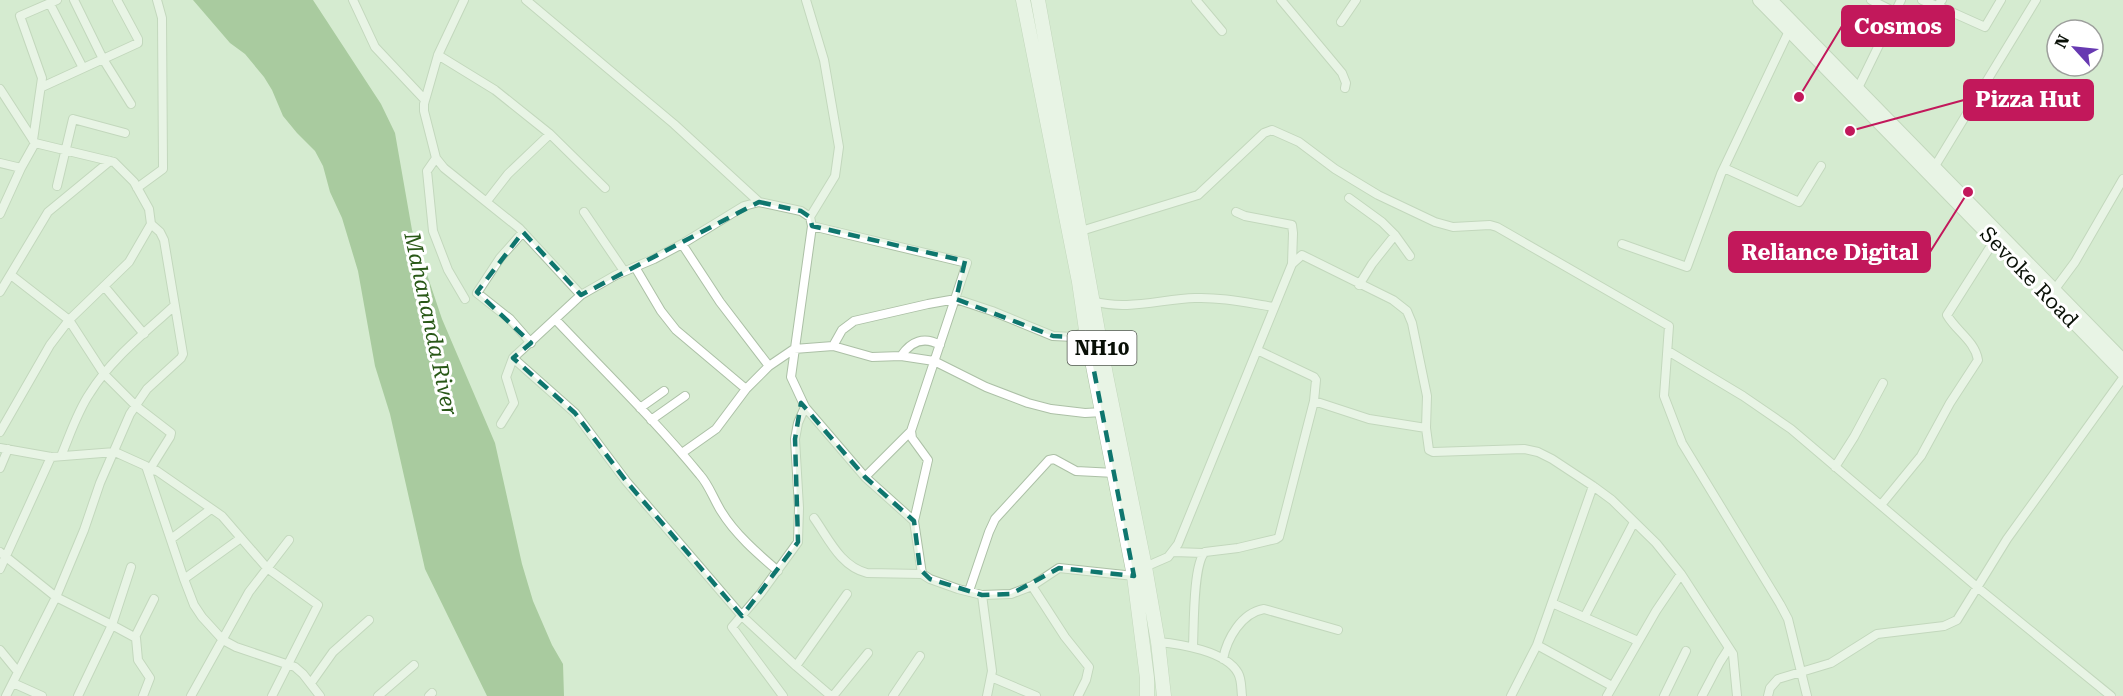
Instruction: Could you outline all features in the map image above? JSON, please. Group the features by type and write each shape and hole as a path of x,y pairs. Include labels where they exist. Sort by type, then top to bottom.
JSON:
{"highway":[{"path":"1023,0 1079,282 1092,328 1103,412 1115,473 1139,572 1147,696"},
{"name":"NH10","path":"1038,0 1093,301 1092,328 1139,572 1158,642 1164,696"}],"main road":[{"name":"Sevoke Road","path":"1759,0 1776,5 1858,88 1994,242 2123,360"},
{"name":"Sevoke Road","path":"1776,5 1789,31 2052,293 2123,376"}],"street":[{"path":"74,0 103,59 132,104"},
{"path":"42,87 138,42 117,0"},
{"path":"137,188 163,169 162,18 158,0"},
{"path":"352,0 375,47 425,100"},
{"path":"463,0 438,55 425,100 424,111 436,158 444,168 488,201 523,232 581,295"},
{"path":"526,0 674,124 759,202"},
{"path":"806,0 824,60 839,147 835,176 811,222 791,377 805,407 865,477 914,521"},
{"path":"1196,0 1222,31"},
{"path":"1281,0 1342,73 1346,83 1345,88"},
{"path":"1341,22 1356,0"},
{"path":"1871,0 1895,12"},
{"path":"1858,88 1901,0"},
{"path":"1922,0 1940,3 1985,27 2001,0"},
{"path":"1932,171 2036,0"},
{"path":"0,214 34,141 42,87 42,78 20,17 53,2 83,68"},
{"path":"1622,244 1687,267 1724,168 1789,31"},
{"path":"438,55 495,90 550,134 605,188"},
{"path":"0,89 34,141 110,161 134,182 149,209 151,224 164,240 183,354 147,389 136,406 100,483 84,531 56,597 6,696"},
{"path":"57,186 74,119 125,133"},
{"path":"1081,231 1198,195 1264,133 1272,130 1299,142 1335,169 1378,195 1435,222 1453,227 1494,226 1669,326 1664,396 1671,418 1682,443 1788,619 1807,696"},
{"path":"488,201 507,174 550,134"},
{"path":"436,158 427,171 433,231 448,270 465,299"},
{"path":"0,292 50,210 110,161"},
{"path":"0,163 21,168"},
{"path":"1724,168 1799,202 1821,166"},
{"path":"2052,293 2075,262 2123,179"},
{"path":"1349,198 1382,222 1410,256"},
{"path":"501,424 514,403 506,377 513,358 581,295 624,271 682,244 744,206 759,202 801,211 811,222 965,261 967,264 956,299 911,431 912,438 928,460 914,521 922,573"},
{"path":"585,212 624,271"},
{"path":"814,518 843,561 860,571 922,573 939,582 982,595 1011,594 1032,586 1059,568 1139,572 1168,557 1174,552 1292,264 1292,225 1245,216 1236,212"},
{"path":"0,432 50,345 69,320 129,262 151,224"},
{"path":"523,232 500,258 477,293 510,319 531,343"},
{"path":"1359,285 1395,235"},
{"path":"1881,505 1921,456 1950,403 1978,360 1970,341 1952,325 1947,315 1994,242"},
{"path":"682,244 720,302 769,366"},
{"path":"1292,264 1302,255 1393,300 1407,311 1412,323 1427,396 1426,428 1428,448 1431,451 1531,450 1551,459 1612,500 1656,543 1681,574 1730,648 1735,660 1737,696"},
{"path":"635,267 661,311 676,330 746,388"},
{"path":"11,275 69,320 104,374 136,406 171,434 149,469"},
{"path":"104,286 144,334"},
{"path":"1093,301 1108,306 1213,298 1274,307"},
{"path":"833,346 842,330 854,321 956,299 1053,336 1074,337 1092,328"},
{"path":"61,456 85,401 104,374 174,306"},
{"path":"555,319 621,385 682,453 706,481 720,510 731,525 778,571"},
{"path":"901,356 908,346 916,342 931,340 940,345"},
{"path":"682,453 716,429 746,388 769,366 794,350 833,346 872,357 901,356 934,361 986,387 1051,409 1085,413 1103,412"},
{"path":"1174,552 1203,554 1279,537 1314,401 1316,380 1257,350"},
{"path":"1668,351 1766,411 1791,429 2110,696"},
{"path":"513,358 575,413 626,481 742,615 830,696 868,653"},
{"path":"1768,696 1772,684 1778,679 1831,663 1877,634 1949,625 1959,617 2007,539 2123,376"},
{"path":"1835,467 1883,383"},
{"path":"640,408 664,391"},
{"path":"651,420 685,396"},
{"path":"1314,401 1369,419 1426,428"},
{"path":"783,696 732,628 796,546 800,508 795,439 798,423 805,407"},
{"path":"865,477 911,431"},
{"path":"0,468 4,448 51,457 115,452 144,464 149,469 194,605 223,640 295,667 320,696"},
{"path":"0,569 3,554 51,457"},
{"path":"969,591 995,519 1049,460 1054,459 1076,471 1115,473"},
{"path":"149,469 157,471 222,516 267,568 318,604 272,696"},
{"path":"1511,696 1537,645 1593,486"},
{"path":"171,539 211,510"},
{"path":"1585,616 1634,522"},
{"path":"184,579 241,538"},
{"path":"191,696 249,592 289,540"},
{"path":"3,554 56,597 135,637"},
{"path":"1193,646 1196,580 1200,558 1203,554"},
{"path":"78,696 112,625 131,567"},
{"path":"1607,696 1638,641 1681,574"},
{"path":"1032,586 1065,638 1089,667 1086,680 1078,696"},
{"path":"796,666 847,594"},
{"path":"982,595 992,671 987,696"},
{"path":"143,696 150,678 138,660 135,637 154,599"},
{"path":"1552,603 1638,641"},
{"path":"1222,659 1231,634 1253,612 1258,610 1264,609 1338,630"},
{"path":"311,683 333,652 369,620"},
{"path":"1158,642 1193,646 1233,666 1240,678 1242,696"},
{"path":"1537,645 1612,686"},
{"path":"1702,696 1719,662 1730,648"},
{"path":"0,650 18,672"},
{"path":"1664,696 1686,651"},
{"path":"895,695 920,656"},
{"path":"378,696 414,664"},
{"path":"991,677 1036,696"},
{"path":"13,683 42,696"}],"highlighted area":[{"path":"759,202 801,211 810,217 812,226 965,261 956,299 1053,336 1074,337 1086,330 1134,576 1059,568 1011,594 982,595 930,579 920,569 914,521 865,477 801,403 795,439 798,542 742,616 626,481 575,413 513,358 531,343 477,292 523,232 581,295"}],"water":[{"name":"Mahananda River","path":"193,0 313,0 381,104 395,133 412,230 442,319 495,443 522,564 533,601 563,664 564,696 487,696 425,569 390,414 375,366 358,271 323,166 315,151 283,116 264,77 245,54 230,43"}],"place":[{"name":"Cosmos","path":"1799,97"},
{"name":"Pizza Hut","path":"1850,131"},
{"name":"Reliance Digital","path":"1968,192"}]}
